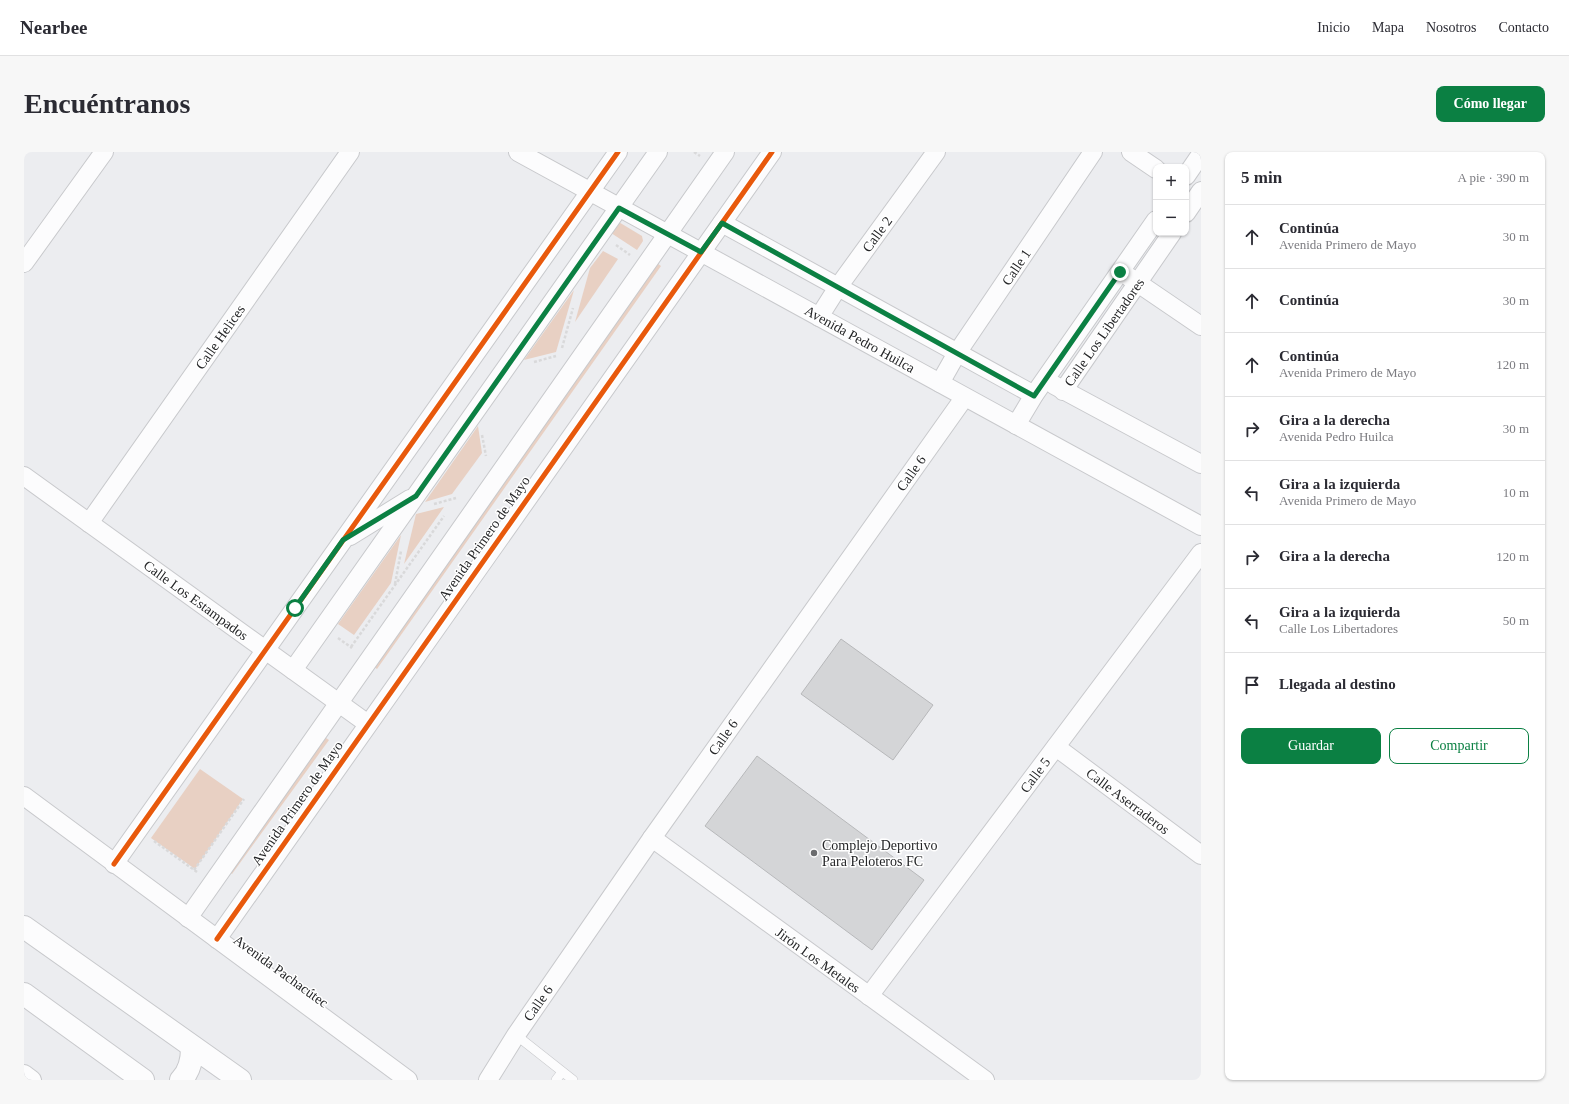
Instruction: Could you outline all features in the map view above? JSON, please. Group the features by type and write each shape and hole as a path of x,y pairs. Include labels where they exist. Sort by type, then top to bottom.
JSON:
{"main road":[{"path":"24,927 192,1048 240,1080"},
{"path":"24,994 144,1080"},
{"path":"181,1080 191,1063 192,1048"}],"street":[{"path":"24,263 104,152"},
{"name":"Calle Helices","path":"89,523 350,152"},
{"name":"Avenida Pedro Huilca","path":"518,152 940,383 964,398 1201,526"},
{"path":"114,864 618,152"},
{"path":"293,670 658,152"},
{"name":"Avenida Primero de Mayo","path":"188,918 725,152"},
{"name":"Avenida Primero de Mayo","path":"216,939 772,152"},
{"name":"Calle 2","path":"819,317 838,287 936,152"},
{"name":"Calle 1","path":"940,383 957,353 1093,152"},
{"path":"1131,152 1153,167"},
{"path":"1189,172 1201,154"},
{"path":"1189,209 1201,191"},
{"path":"722,223 1034,396"},
{"name":"Calle Los Libertadores","path":"1016,425 1034,396 1153,224"},
{"name":"Calle Los Libertadores","path":"1063,391 1170,236"},
{"path":"1120,272 1201,326"},
{"path":"1045,380 1201,464"},
{"name":"Calle 6","path":"488,1080 516,1035 652,838 964,398"},
{"name":"Calle Los Estampados","path":"24,476 368,724"},
{"path":"343,540 416,496"},
{"name":"Calle 5","path":"869,996 1201,553"},
{"name":"Calle Aserraderos","path":"1056,747 1201,855"},
{"name":"Avenida Pachacútec","path":"24,796 408,1080"},
{"name":"Jirón Los Metales","path":"652,838 985,1080"},
{"path":"24,1074 32,1080"}],"lane":[{"path":"516,1035 574,1080"},
{"path":"556,1080 562,1072"}],"path":[{"path":"600,234 645,265"},
{"path":"482,462 486,456"},
{"path":"452,505 461,492"},
{"path":"351,647 448,511"},
{"path":"323,628 369,659"},
{"path":"194,870 244,799"},
{"path":"138,830 213,882"}],"shaded area":[{"path":"617,221 642,236 643,241 637,250 608,231"},
{"path":"603,251 618,259 575,322 590,268"},
{"path":"654,261 661,266 377,669 370,664"},
{"path":"574,290 556,352 524,360"},
{"path":"478,426 482,453 452,494 425,502"},
{"path":"444,507 404,564 416,514"},
{"path":"401,535 391,583 354,635 338,624"},
{"path":"320,734 329,740 232,874 224,868"},
{"path":"200,769 243,799 195,869 151,838"}],"building":[{"path":"841,639 933,705 893,760 801,694"},
{"name":"Complejo Deportivo Para Peloteros FC","path":"757,756 924,880 872,950 705,826"}],"cycle path":[{"path":"114,864 618,152"},
{"path":"217,939 772,152"}],"place":[{"name":"Complejo Deportivo Para Peloteros FC","path":"814,853"}],"route":[{"path":"295,608 343,540 416,496 619,208 701,252 722,223 1034,396 1120,272"}]}
